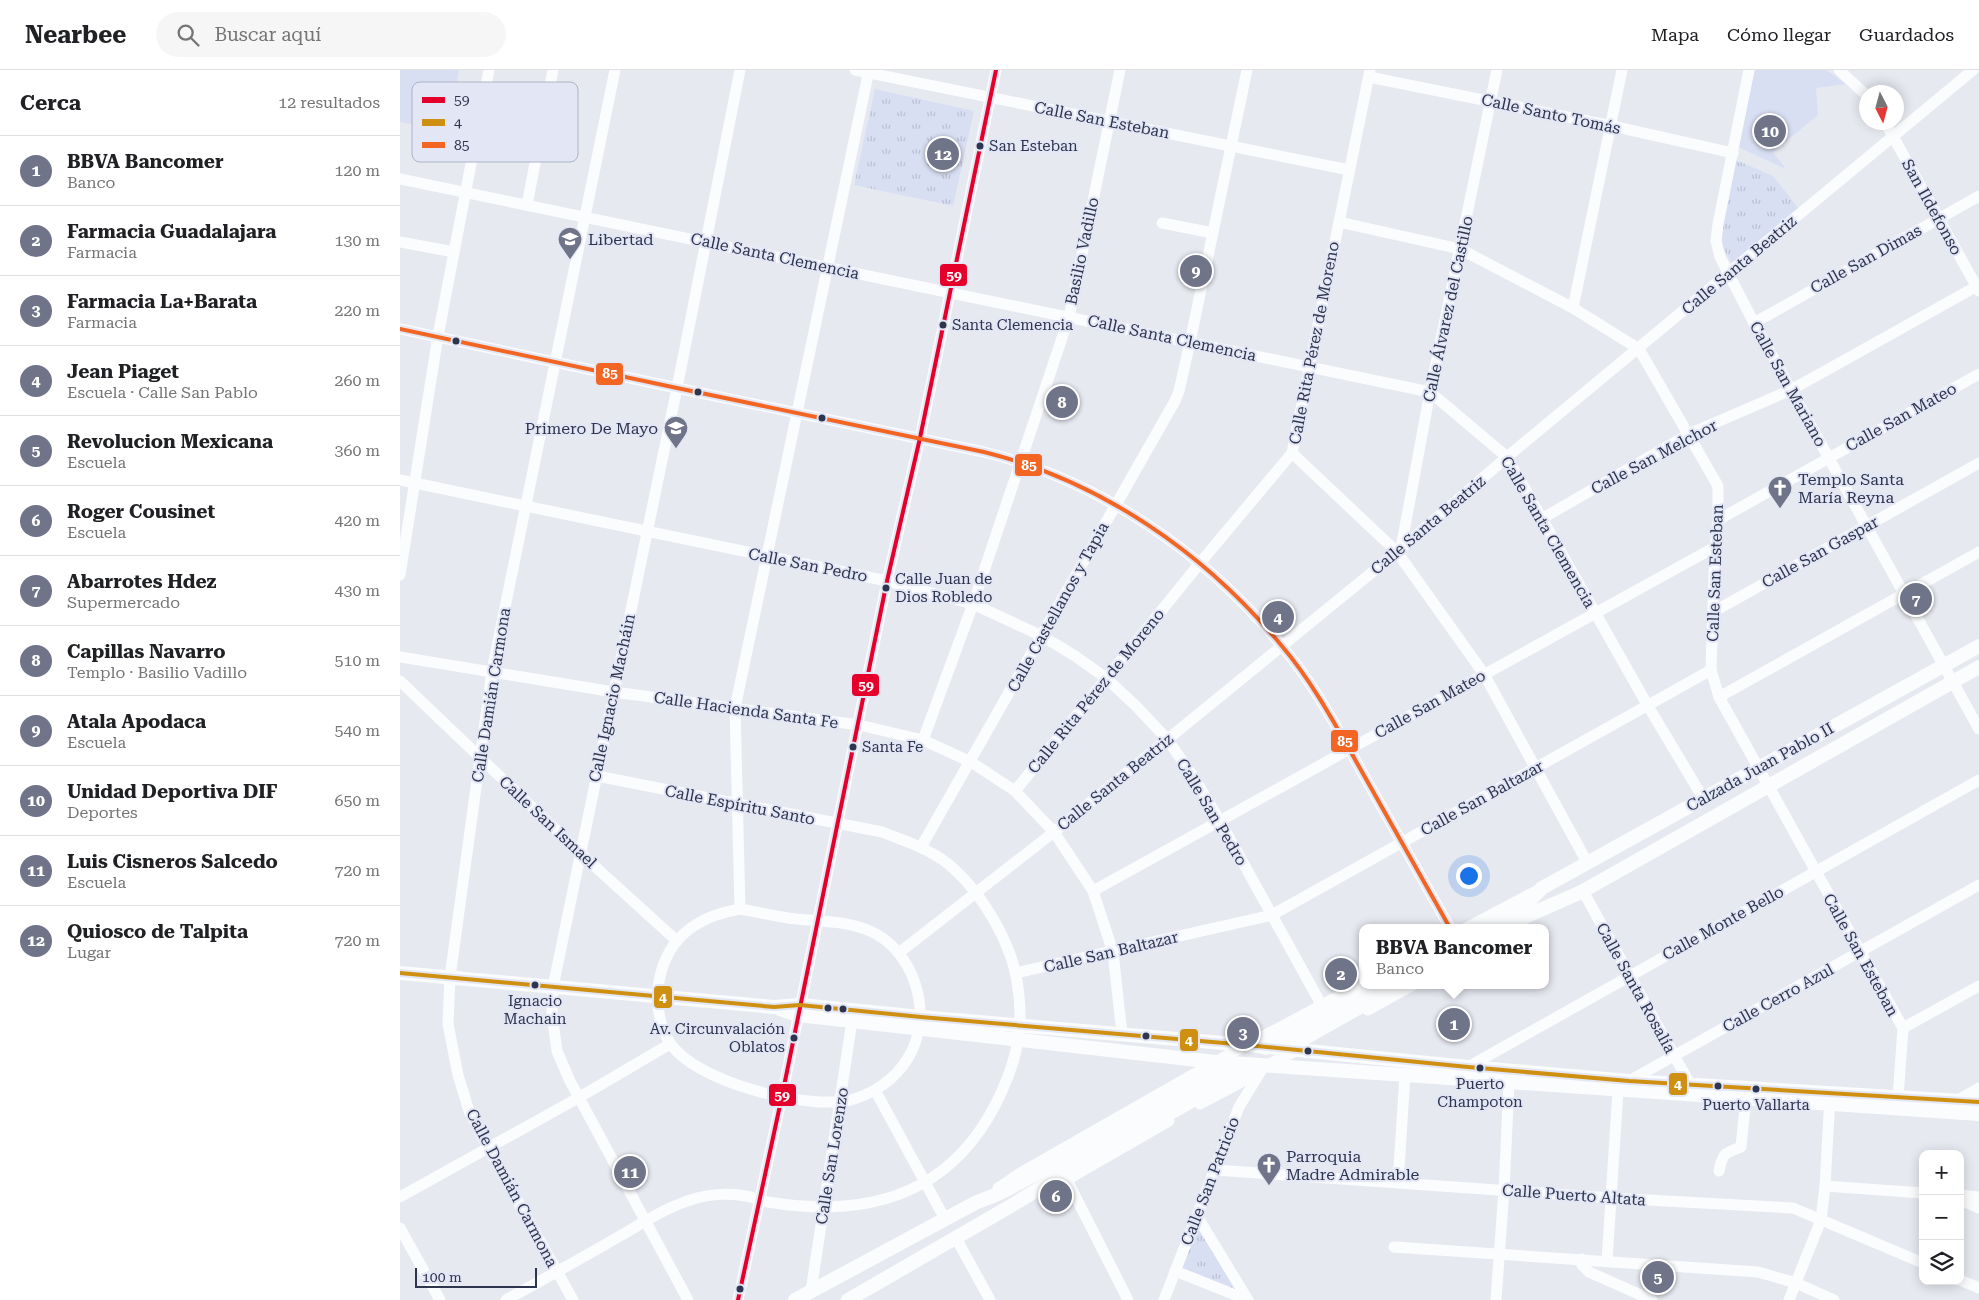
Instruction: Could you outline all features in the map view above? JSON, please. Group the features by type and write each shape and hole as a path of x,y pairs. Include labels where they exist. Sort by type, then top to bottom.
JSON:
{"main road":[{"name":"Calzada Juan Pablo II","path":"1490,924 1524,905 1542,888 1587,862 1979,646"},
{"name":"Calzada Juan Pablo II","path":"1510,924 1528,914 1557,904 1583,890 1979,667"},
{"path":"400,973 774,1007 921,1023 1019,1040 1215,1062 1746,1098 1898,1098 1979,1102"},
{"path":"849,1300 1009,1207 1087,1153 1372,989"},
{"path":"795,1300 975,1203 1087,1153 1392,989"},
{"path":"799,1010 852,1021 1021,1025 1468,1067 1690,1084 1979,1114"}],"street":[{"name":"Calle Damián Carmona","path":"574,1300 469,1111 458,1075 448,1024 450,977 492,671 615,70"},
{"name":"Calle Ignacio Macháin","path":"688,1300 647,1221 578,1098 557,1051 552,1014 553,987 677,388 740,70"},
{"name":"Calle San Esteban","path":"855,70 869,71 991,98 1349,170"},
{"path":"738,1300 859,725 887,581 920,438 996,70"},
{"name":"Basilio Vadillo","path":"923,740 973,604 1069,317 1120,70"},
{"name":"Calle Castellanos y Tapia","path":"922,847 1175,401 1190,342 1247,70"},
{"name":"Calle Álvarez del Castillo","path":"1399,550 1497,70"},
{"path":"1573,308 1622,70"},
{"name":"Calle San Mariano","path":"1749,70 1716,241 1720,257 1754,323 1979,729"},
{"path":"1839,70 1859,89"},
{"name":"Calle Santa Beatriz","path":"900,952 1054,832 1399,550 1507,457 1639,350 1973,70"},
{"path":"740,909 735,708 869,71"},
{"name":"Calle Santo Tomás","path":"1370,73 1733,153"},
{"name":"Calle Rita Pérez de Moreno","path":"1015,791 1292,453 1370,73"},
{"name":"San Ildefonso","path":"1890,130 1978,288"},
{"path":"400,575 413,483 438,336 472,162"},
{"path":"527,205 535,162"},
{"name":"Calle Santa Clemencia","path":"400,179 1430,392 1507,457 1543,518 1595,614 1703,798"},
{"name":"Calle San Dimas","path":"1754,323 1979,196"},
{"name":"Calle San Esteban","path":"1339,222 1460,249 1573,308 1639,350 1718,486 1711,670 1720,697 1815,872 1903,1028 1898,1098"},
{"path":"1162,223 1213,233"},
{"path":"400,242 454,252"},
{"name":"Calle San Melchor","path":"1543,518 1689,434 1792,390 1978,288"},
{"path":"400,329 984,452 1020,462 1116,504 1200,563 1243,602 1282,646 1318,696 1403,842 1448,924"},
{"name":"Calle San Mateo","path":"1718,520 1979,374"},
{"path":"1292,453 1399,550 1484,674 1587,862"},
{"name":"Calle San Gaspar","path":"1713,612 1979,463"},
{"name":"Calle San Pedro","path":"400,480 887,581 973,604 1042,636 1106,678 1136,706 1167,740 1195,779 1220,821 1321,1004"},
{"name":"Calle San Mateo","path":"1093,891 1715,547"},
{"path":"1720,697 1979,552"},
{"name":"Calle Hacienda Santa Fe","path":"400,657 614,692 859,725 923,740 971,762 1015,791 1054,832 1093,891 1113,952 1122,1034"},
{"name":"Calle San Baltazar","path":"1016,973 1272,915 1711,670"},
{"name":"Calle San Ismael","path":"400,681 580,853 677,940"},
{"name":"Calle Espíritu Santo","path":"506,1300 647,1221 697,1198 722,1195 745,1196 760,1200 825,1207 874,1202 903,1193 924,1183 938,1175 963,1153 978,1136 991,1116 1007,1080 1019,1040 1021,1001 1016,973 1001,933 976,893 953,868 922,847 882,832 736,805 596,776"},
{"name":"Calle Monte Bello","path":"1468,1067 1979,780"},
{"name":"Calle Cerro Azul","path":"1629,1080 1979,885"},
{"name":"Calzada Juan Pablo II","path":"1474,924 1542,888"},
{"name":"Calle Santa Rosalía","path":"1583,890 1690,1084"},
{"name":"Calzada Juan Pablo II","path":"1522,924 1557,904"},
{"path":"740,909 817,920 836,922 870,931 900,952 915,982 920,1002 921,1023 913,1049 906,1062 887,1082 875,1090 841,1102 811,1101 782,1096 747,1088 712,1076 686,1060 670,1044 661,1022 658,996 662,967 677,940 699,922 712,916 740,909"},
{"path":"975,1203 1022,1172 1215,1062 1359,985"},
{"path":"1903,1028 1979,986"},
{"path":"1009,1207 1067,1180 1238,1084 1265,1066 1297,1051 1406,989"},
{"path":"1297,1018 1297,1029 1300,1034 1304,1038 1315,1040"},
{"name":"Calle San Lorenzo","path":"811,1291 852,1021"},
{"path":"400,1197 578,1098 670,1044"},
{"name":"Calle San Patricio","path":"1164,1300 1243,1098 1265,1066"},
{"path":"1398,1183 1405,1075"},
{"path":"1192,1076 1202,1081 1205,1085 1207,1096 1205,1101"},
{"path":"1496,1300 1509,1082"},
{"path":"1956,1101 1979,1088"},
{"path":"875,1090 945,1219"},
{"path":"1607,1261 1618,1090"},
{"path":"1719,1171 1722,1156 1727,1151 1741,1147 1746,1098"},
{"path":"1789,1300 1822,1220 1826,1186 1830,1099"},
{"name":"Calle Puerto Altata","path":"1215,1170 1611,1198 1793,1208 1919,1262"},
{"path":"1067,1180 1128,1300"},
{"path":"1826,1186 1919,1193"},
{"path":"1964,1195 1979,1197"},
{"path":"1964,1202 1979,1208"},
{"path":"1197,1216 1248,1300"},
{"path":"400,1228 440,1300"},
{"path":"956,1238 990,1300"},
{"path":"1394,1247 1758,1272 1796,1283 1834,1300"},
{"path":"1582,1260 1582,1265 1589,1272 1652,1300"},
{"path":"1175,1271 1248,1300"},
{"path":"1964,1282 1979,1288"}],"green space":[{"path":"400,70 459,70 457,82 412,82 412,124 400,122"},
{"path":"1755,70 1826,70 1846,84 1816,88 1818,115 1773,152 1786,169 1738,147"},
{"path":"875,89 974,111 953,206 854,185"},
{"path":"1736,160 1773,176 1799,209 1732,264 1722,246 1722,228"},
{"path":"1198,1226 1240,1292 1181,1268"}],"transit line":[{"name":"59","path":"738,1300 782,1096 887,581 920,438 996,70"},
{"name":"85","path":"400,329 984,452 1027,465 1069,481 1109,502 1148,525 1219,580 1251,611 1292,658 1331,717 1448,924"},
{"name":"4","path":"400,973 774,1007 800,1005 1629,1081 1979,1102"}],"place":[{"name":"Unidad Deportiva DIF","path":"1770,131"},
{"name":"San Esteban","path":"980,146"},
{"name":"Quiosco de Talpita","path":"943,154"},
{"name":"Libertad","path":"570,260"},
{"name":"Atala Apodaca","path":"1196,271"},
{"name":"Santa Clemencia","path":"943,325"},
{"name":"Capillas Navarro","path":"1062,402"},
{"name":"Primero De Mayo","path":"676,449"},
{"name":"Templo Santa María Reyna","path":"1780,509"},
{"name":"Calle Juan de Dios Robledo","path":"886,588"},
{"name":"Abarrotes Hdez","path":"1916,599"},
{"name":"Jean Piaget","path":"1278,617"},
{"name":"Santa Fe","path":"853,747"},
{"name":"Farmacia Guadalajara","path":"1341,974"},
{"name":"Ignacio Machain","path":"535,985"},
{"name":"BBVA Bancomer","path":"1454,1024"},
{"name":"Farmacia La+Barata","path":"1243,1033"},
{"name":"Av. Circunvalación Oblatos","path":"794,1038"},
{"name":"Puerto Champoton","path":"1480,1068"},
{"name":"Puerto Vallarta","path":"1756,1089"},
{"name":"Luis Cisneros Salcedo","path":"630,1172"},
{"name":"Parroquia Madre Admirable","path":"1269,1186"},
{"name":"Roger Cousinet","path":"1056,1196"},
{"name":"Revolucion Mexicana","path":"1658,1277"}]}
